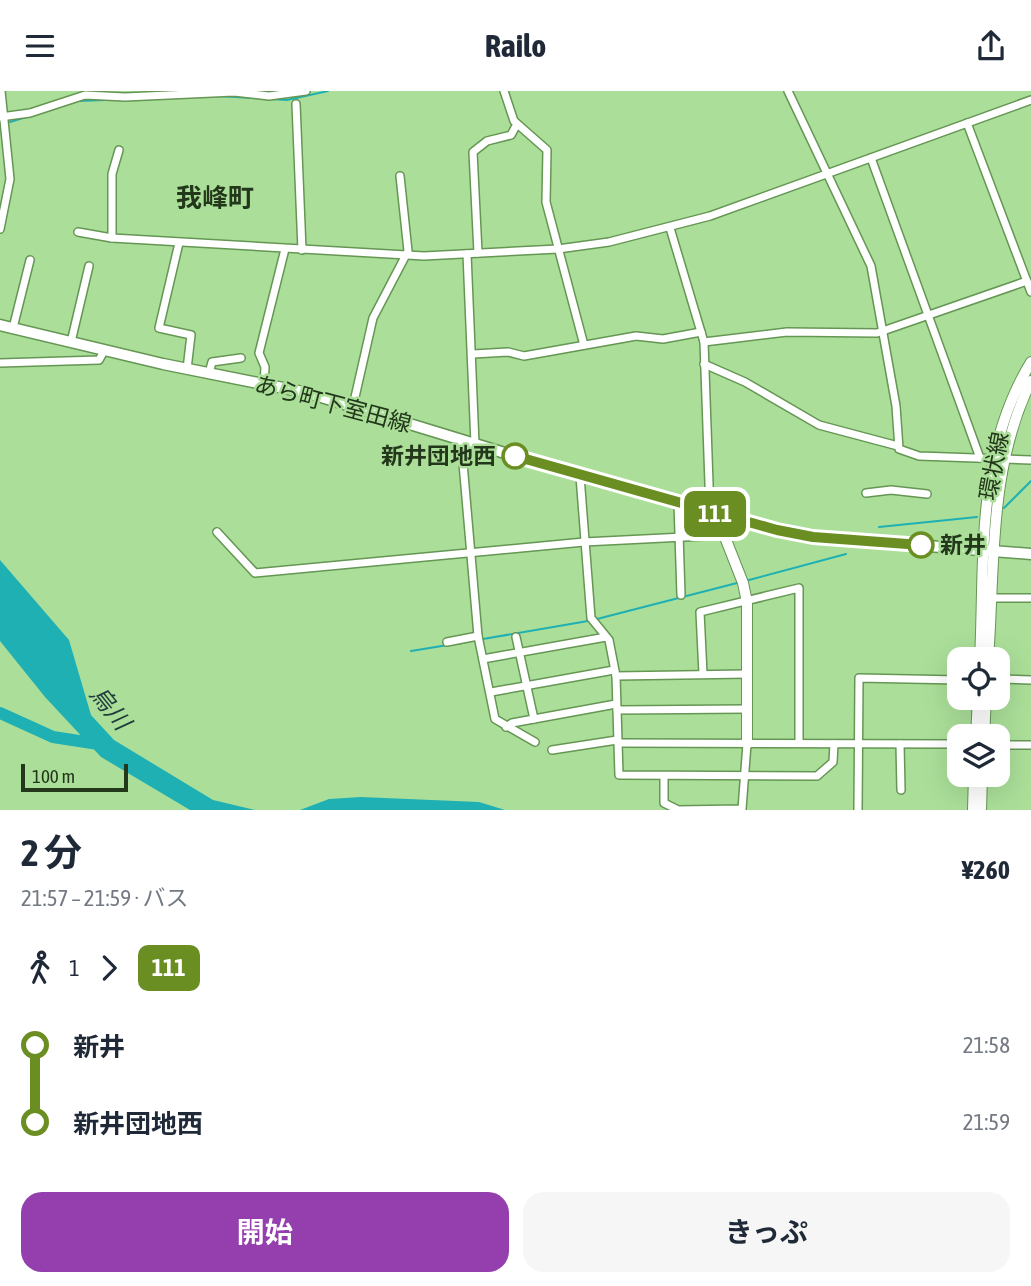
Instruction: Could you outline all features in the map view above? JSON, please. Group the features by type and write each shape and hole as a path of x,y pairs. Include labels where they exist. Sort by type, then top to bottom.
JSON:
{"main road":[{"name":"あら町下室田線","path":"0,325 353,406 580,476 715,514 813,537 1031,554"}],"street":[{"path":"0,229 10,179 1,91"},
{"path":"2,117 30,113 85,95 234,92 269,96 306,91"},
{"path":"504,91 517,124 547,149 546,202 584,345"},
{"path":"788,91 868,258 896,406 898,446"},
{"path":"78,232 112,238 179,243 407,255 558,249 610,242 670,228 1031,100"},
{"path":"296,104 302,250"},
{"path":"967,123 1031,292"},
{"path":"478,253 473,152 487,141 510,135 517,124"},
{"path":"112,238 112,174 119,150"},
{"path":"871,158 980,458"},
{"path":"353,406 373,318 407,255 400,176"},
{"path":"664,776 664,803 678,810 742,809 747,744 747,602 743,583 715,514 704,342 670,228"},
{"path":"179,243 159,328 191,335 187,369"},
{"path":"264,384 265,367 259,353 285,249"},
{"path":"467,254 475,444"},
{"path":"13,328 30,260"},
{"path":"71,342 89,265"},
{"path":"704,342 787,332 833,335 882,332 1027,281"},
{"path":"473,354 508,352 524,356 636,336 663,339 701,333"},
{"path":"0,363 99,360 104,351"},
{"path":"209,373 212,362 241,359"},
{"name":"環状線","path":"981,647 998,459 1008,409 1031,362"},
{"path":"704,364 745,381 819,425 898,446 903,451 919,456 1031,460"},
{"name":"環状線","path":"998,459 1031,381"},
{"path":"461,440 478,636 495,719 535,742"},
{"path":"580,476 591,618 606,637 615,673 621,777 817,776 833,762 834,744"},
{"path":"866,493 891,490 927,494"},
{"path":"678,503 681,595"},
{"path":"217,533 255,573 584,542 724,535"},
{"name":"環状線","path":"988,550 992,598 989,647"},
{"path":"702,674 700,612 799,589 799,743"},
{"path":"992,598 1031,598"},
{"path":"447,642 478,636"},
{"path":"516,637 534,719"},
{"path":"483,659 606,637"},
{"path":"491,692 615,673 747,674"},
{"path":"858,810 859,678 947,680"},
{"path":"1010,679 1031,680"},
{"path":"506,727 512,723 534,719 617,707 747,709"},
{"path":"552,751 618,741 947,744"},
{"path":"900,744 901,790"},
{"path":"1010,745 1031,745"},
{"path":"973,810 974,787"},
{"path":"981,810 982,787"}],"water":[{"path":"0,560 69,640 91,715 114,740 213,800 255,810 190,810 101,757 45,697 0,641"},
{"path":"361,797 479,802 505,810 300,810 329,799"}],"waterway":[{"path":"84,91 93,92"},
{"path":"148,93 154,91"},
{"path":"78,101 219,96 287,100 328,91"},
{"path":"10,122 49,110"},
{"path":"1004,508 1031,481"},
{"path":"879,527 977,517"},
{"path":"749,580 846,554"},
{"path":"597,619 737,583"},
{"path":"483,639 588,621"},
{"path":"457,644 475,640"},
{"path":"411,651 448,645"},
{"path":"0,713 53,737 105,745"}],"bus line":[{"name":"111","path":"515,456 777,530 813,537 921,545"}],"place":[{"name":"新井団地西","path":"515,456"},
{"name":"新井","path":"921,545"}],"district":[{"name":"我峰町","path":"215,198"}],"water label":[{"name":"烏川","path":"110,708"}]}
